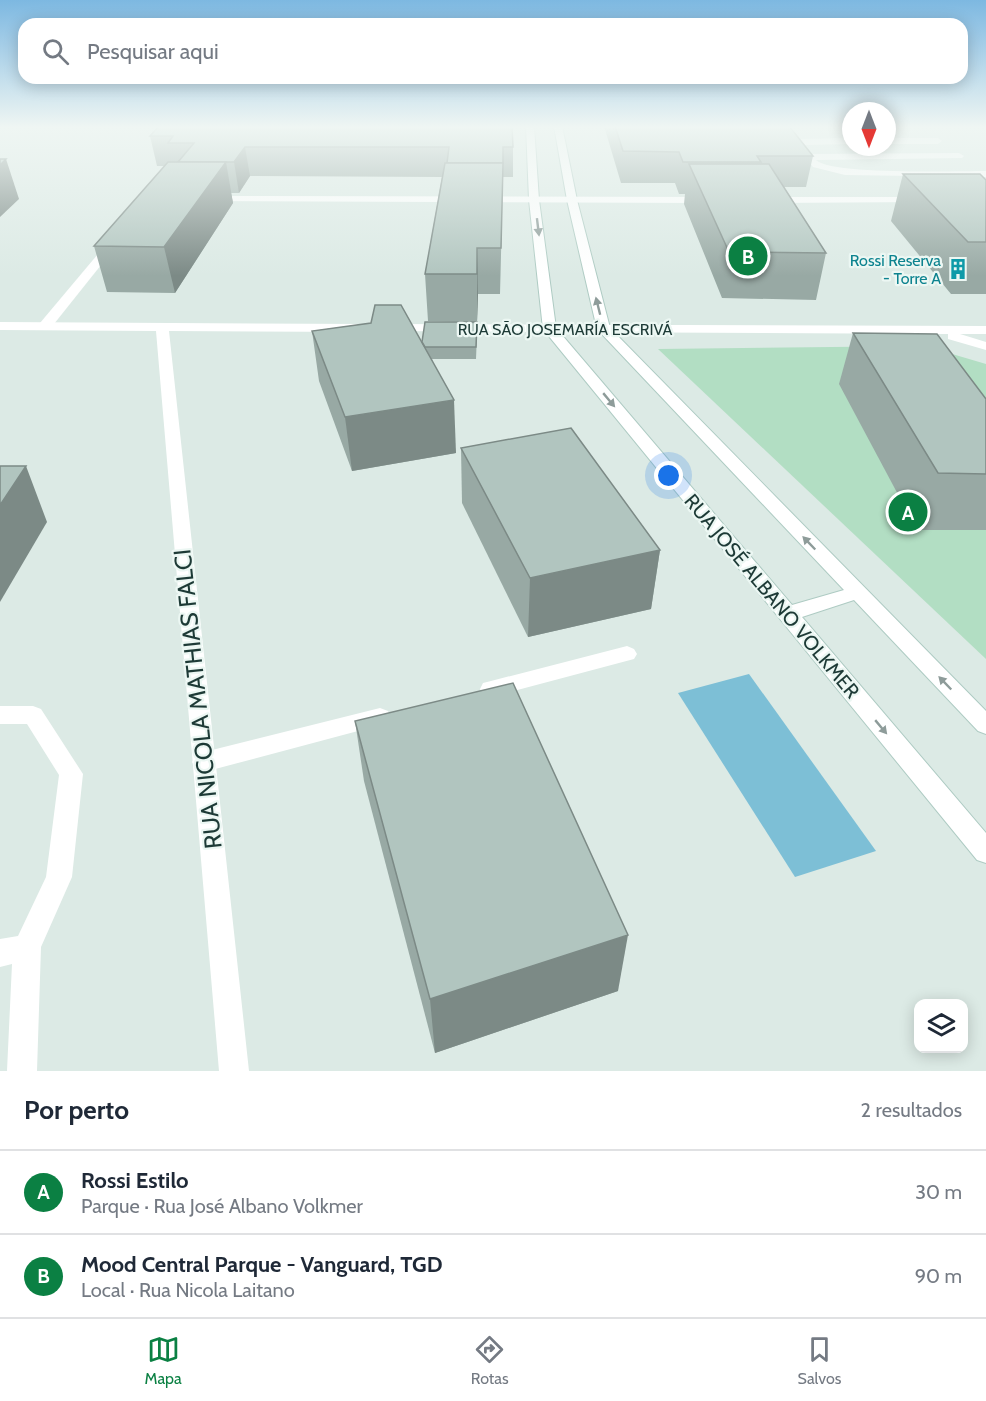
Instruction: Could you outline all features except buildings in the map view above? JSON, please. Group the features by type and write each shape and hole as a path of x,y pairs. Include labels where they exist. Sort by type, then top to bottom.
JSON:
{"street":[{"path":"533,176 550,329"},
{"path":"567,176 603,329 986,725"},
{"path":"194,199 714,200"},
{"path":"761,200 927,200"},
{"path":"45,326 107,250"},
{"name":"RUA SÃO JOSEMARÍA ESCRIVÁ","path":"0,326 986,330"},
{"name":"RUA NICOLA MATHIAS FALCI","path":"162,326 234,1071"},
{"name":"RUA JOSÉ ALBANO VOLKMER","path":"550,329 986,852"},
{"path":"931,330 986,346"},
{"path":"787,614 858,592"},
{"path":"466,695 627,654"},
{"path":"204,762 397,713"},
{"path":"0,715 33,715 71,774 59,877 14,950 22,1071"}],"green space":[{"path":"925,346 986,364 986,659 658,349"}],"water":[{"path":"749,674 876,851 795,877 678,693"}],"place":[{"name":"Mood Central Parque - Vanguard, TGD","path":"748,256"},
{"name":"Rossi Reserva - Torre A","path":"958,269"},
{"name":"Rossi Estilo","path":"908,512"}]}
